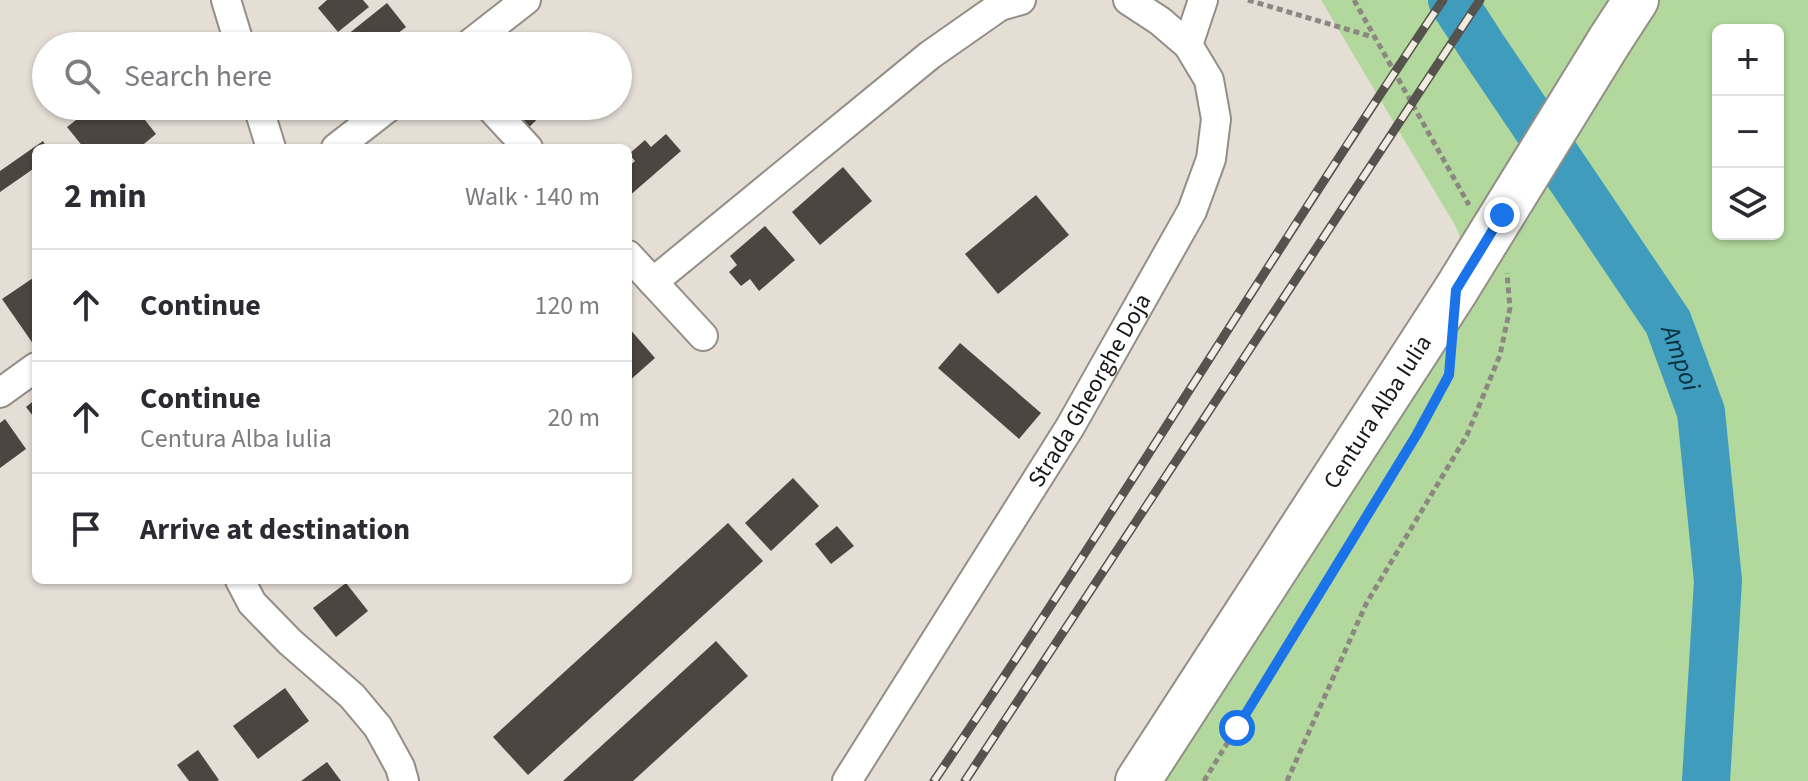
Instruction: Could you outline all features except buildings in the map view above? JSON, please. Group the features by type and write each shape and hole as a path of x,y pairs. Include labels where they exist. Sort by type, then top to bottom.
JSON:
{"main road":[{"name":"Centura Alba Iulia","path":"1138,781 1456,290 1636,0"}],"street":[{"path":"226,0 236,32"},
{"path":"485,32 526,0"},
{"path":"653,282 930,55 1000,6 1021,0"},
{"name":"Strada Gheorghe Doja","path":"847,781 1070,427 1192,211 1211,159 1216,119 1209,80 1188,45 1128,0"},
{"path":"1188,45 1203,0"},
{"path":"262,120 270,144"},
{"path":"341,144 372,120"},
{"path":"502,120 524,144"},
{"path":"632,259 703,336"},
{"path":"0,393 32,370"},
{"path":"242,584 252,603 290,642 352,696 370,717 400,767 404,781"}],"path":[{"path":"1248,0 1375,37"},
{"path":"1204,781 1417,434 1449,375 1450,361"}],"green space":[{"path":"1321,0 1808,0 1808,781 1156,781 1481,291 1456,227"}],"waterway":[{"name":"Ampoi","path":"1452,0 1668,322 1701,412 1718,581 1706,781"}],"railway":[{"path":"934,781 1443,0"},
{"path":"965,781 1480,0"}],"route":[{"path":"1237,728 1417,434 1449,375 1456,290 1502,215"}]}
